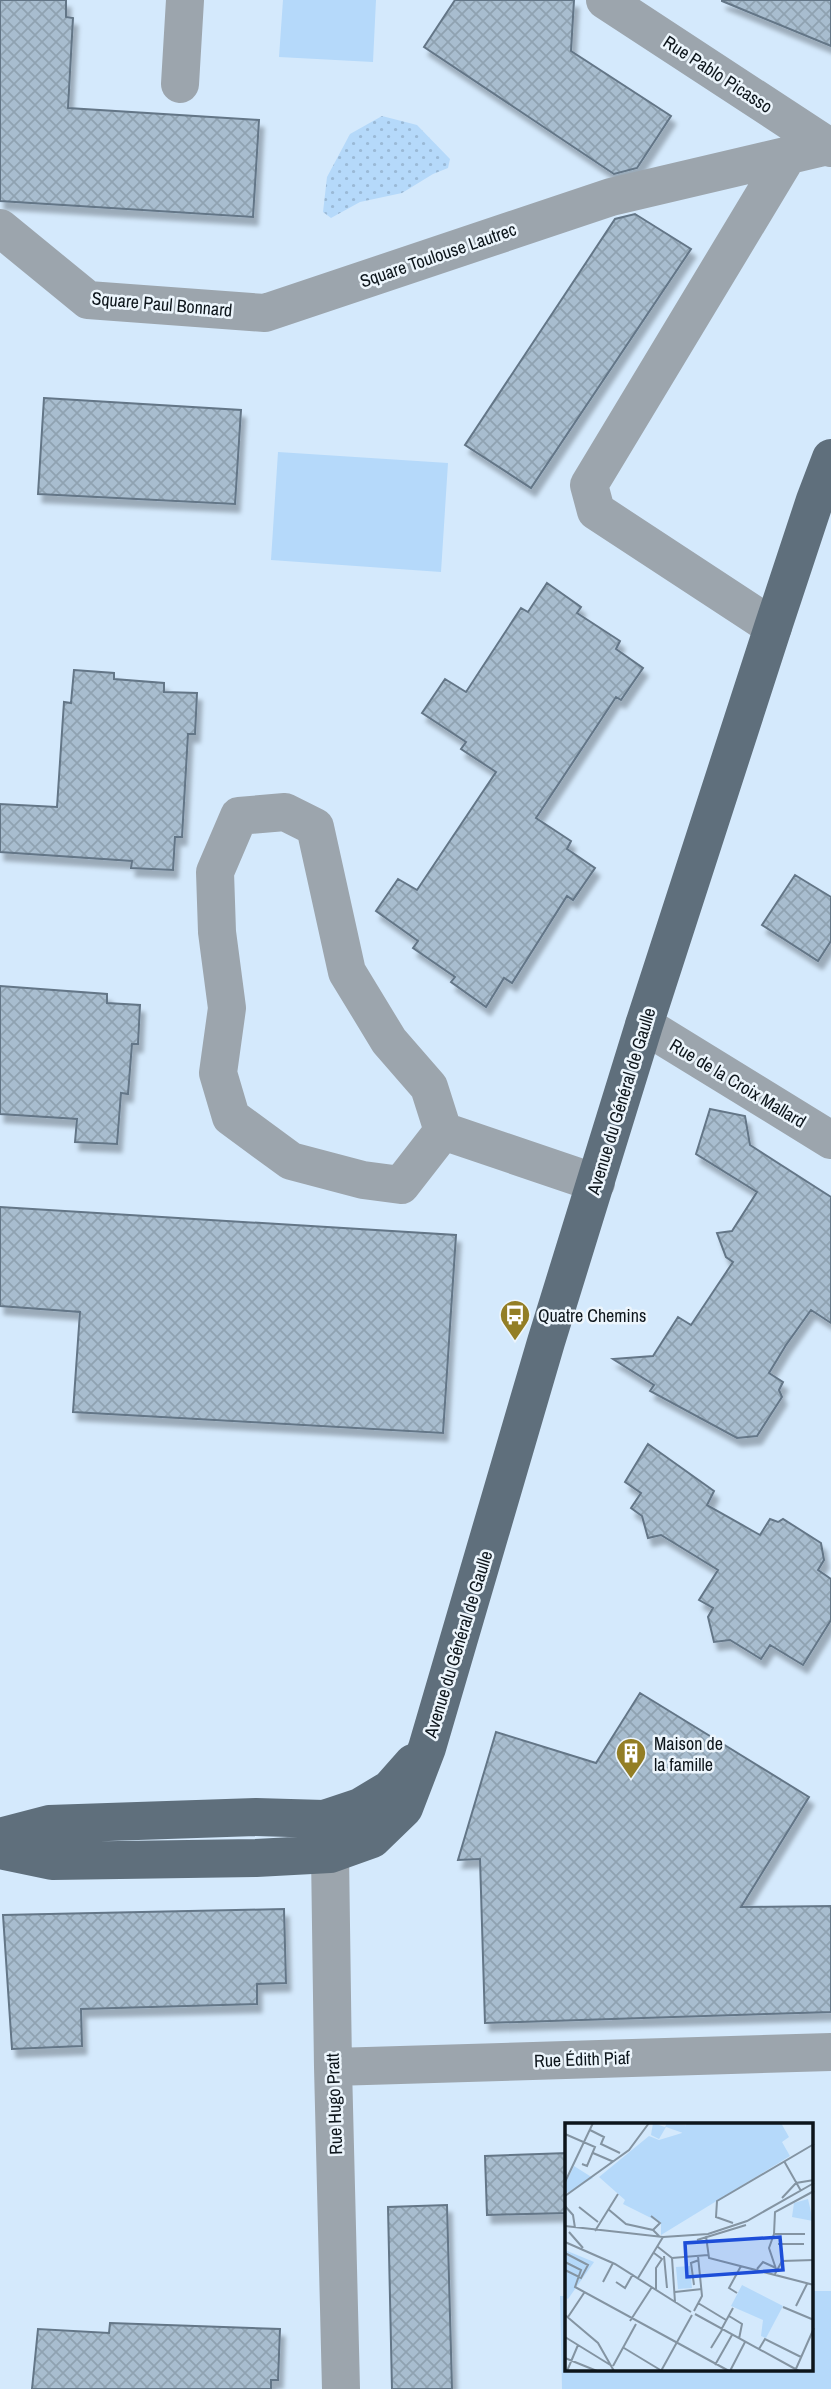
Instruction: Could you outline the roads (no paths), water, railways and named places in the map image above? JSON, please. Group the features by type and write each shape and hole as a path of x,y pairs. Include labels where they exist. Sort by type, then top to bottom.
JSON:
{"main road":[{"name":"Avenue du Général de Gaulle","path":"0,1837 50,1824 256,1817 327,1836 372,1839 404,1808 426,1748 546,1342 644,1025 773,627 831,458"},
{"name":"Avenue du Général de Gaulle","path":"0,1850 52,1861 256,1858 327,1836"}],"street":[{"path":"180,84 185,0"},
{"name":"Rue Pablo Picasso","path":"605,0 829,147"},
{"name":"Square Toulouse Lautrec","path":"265,313 611,197 829,147"},
{"path":"773,627 596,511 589,485 788,155"},
{"name":"Square Paul Bonnard","path":"0,228 88,300 265,313"},
{"path":"285,812 315,827 347,972 389,1041 429,1087 443,1131 401,1185 363,1180 291,1161 231,1117 218,1073 227,1007 217,933 215,872 239,816 285,812"},
{"name":"Rue de la Croix Mallard","path":"644,1025 831,1140"},
{"path":"443,1131 596,1184"},
{"name":"Rue Hugo Pratt","path":"327,1836 341,2389"},
{"name":"Rue Édith Piaf","path":"333,2067 831,2052"}],"place":[{"name":"Quatre Chemins","path":"515,1342"},
{"name":"Maison de la famille","path":"631,1780"}]}
